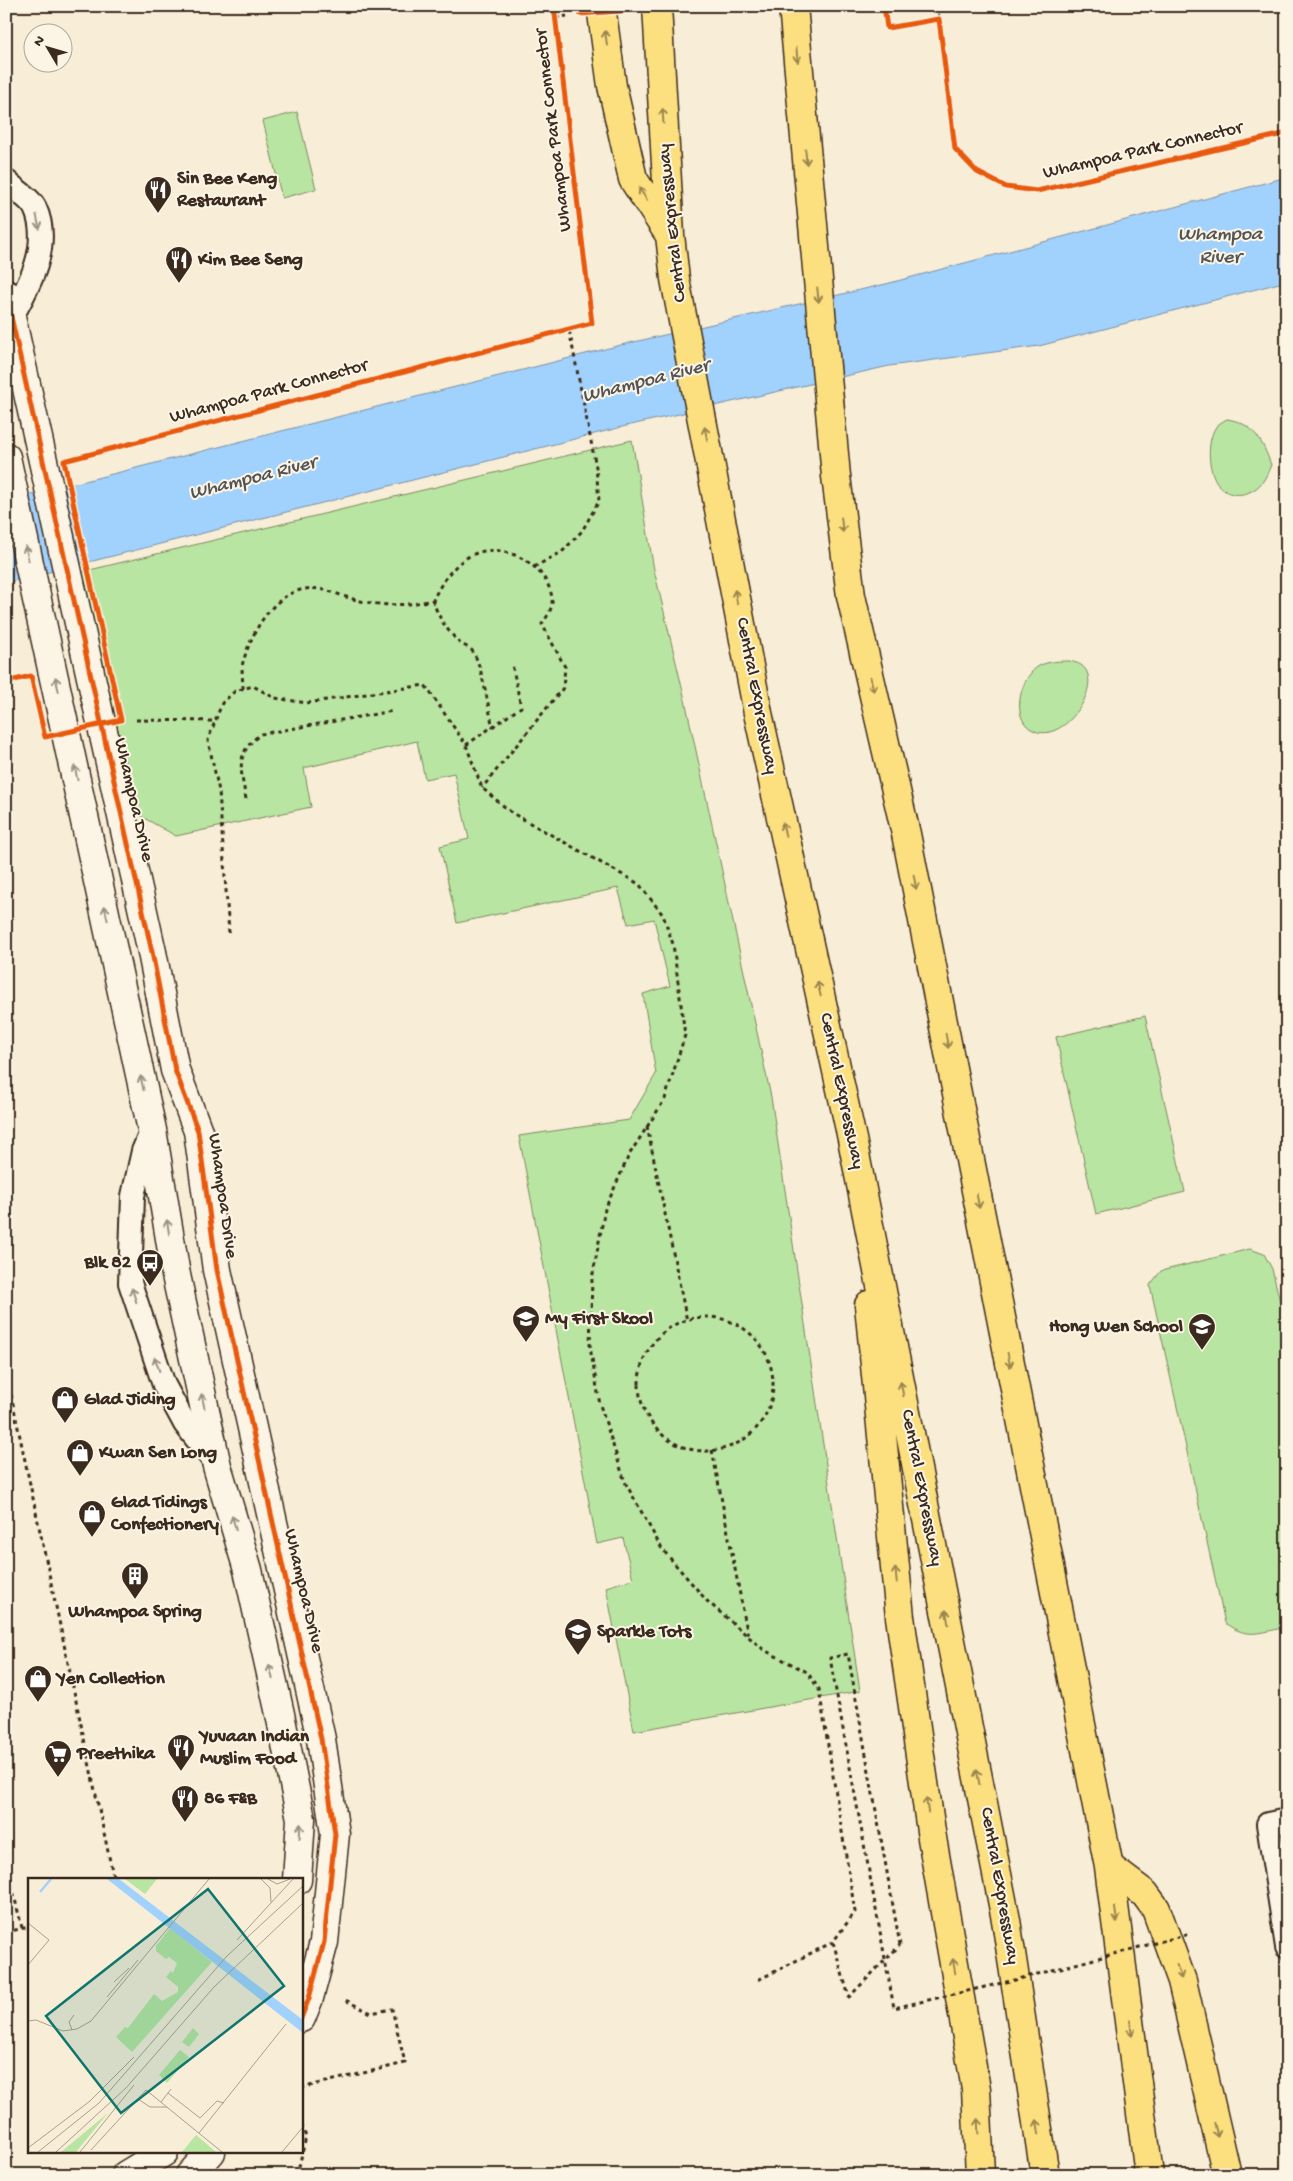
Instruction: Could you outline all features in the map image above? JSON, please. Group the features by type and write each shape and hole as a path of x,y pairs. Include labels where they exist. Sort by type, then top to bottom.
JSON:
{"highway":[{"path":"601,6 612,86 633,179 670,235"},
{"name":"Central Expressway","path":"657,6 670,235 676,279 758,713 852,1139 1006,1920 1046,2175"},
{"path":"793,6 836,476 852,596 908,844 1109,1867 1149,2175"},
{"path":"852,1139 900,1617 932,1838 976,2089 980,2175"},
{"path":"1109,1867 1145,1894 1156,1909 1163,1926 1182,1981 1227,2175"}],"street":[{"name":"Whampoa Drive","path":"9,306 72,590 111,723 175,1070 198,1131 217,1270 323,1748 336,1834 324,1942 309,1998 302,2016"},
{"path":"6,457 68,732 152,1130 176,1275 217,1466 248,1570 301,1819 297,1878"},
{"path":"126,2175 161,2154"},
{"path":"190,2175 209,2154"}],"lane":[{"path":"6,181 35,207 42,241 30,284 9,306"},
{"path":"152,1130 143,1151 133,1196 130,1283 164,1385 185,1424 217,1466"},
{"path":"1287,1820 1268,1824 1287,1947"}],"path":[{"path":"938,6 940,28"},
{"path":"930,21 939,19"},
{"path":"559,332 576,327"},
{"path":"534,567 562,552 582,531 599,501 596,467 569,330"},
{"path":"482,788 563,688 565,667 542,624 553,601 548,581 534,567 506,552 480,552 454,568 441,582 433,600 436,612 445,625 460,642 473,651 486,691 493,728"},
{"path":"243,689 242,664 256,631 273,605 294,592 319,589 355,600 394,606 433,600"},
{"path":"466,745 522,707 512,664"},
{"path":"229,933 219,791 208,740 222,703 235,691 253,686 275,698 307,703 425,686 466,745 482,788 512,813 639,884 663,915 673,944 685,1035 665,1099 629,1155 605,1209 592,1279 590,1347 600,1405 625,1482 662,1548 707,1601 764,1650 807,1672 819,1689 855,1912 833,1942 758,1980"},
{"path":"246,799 240,770 241,759 245,748 261,734 393,711"},
{"path":"111,723 215,721"},
{"path":"647,1126 687,1320"},
{"path":"703,1317 726,1320 746,1330 762,1347 771,1368 773,1389 768,1410 757,1428 741,1442 712,1450 700,1451 680,1446 662,1435 648,1418 640,1399 640,1376 646,1353 661,1335 680,1322 687,1320 703,1317"},
{"path":"6,1371 114,1878"},
{"path":"712,1450 748,1637"},
{"path":"833,1942 849,1997 900,1945 848,1654 830,1658 894,2008 1016,1980 1189,1934"},
{"path":"6,1862 22,1928"},
{"path":"6,1932 28,1927"},
{"path":"302,2088 405,2063 392,2009 371,2013 343,1999 341,1992"},
{"path":"298,2175 306,2137 302,2127"}],"green space":[{"path":"297,112 316,189 282,198 263,121"},
{"path":"1227,419 1236,421 1251,429 1261,441 1271,465 1262,482 1247,493 1235,494 1225,491 1218,484 1213,474 1209,450 1211,438 1215,428"},
{"path":"632,440 654,570 685,700 771,1097 860,1691 634,1731 606,1587 633,1579 623,1538 597,1544 519,1136 629,1120 656,1074 643,994 670,986 654,919 628,924 618,888 457,923 440,846 469,839 454,773 425,779 417,741 304,768 311,807 176,836 130,810 73,574"},
{"path":"1070,661 1081,665 1088,674 1089,685 1085,698 1077,711 1056,730 1043,733 1031,729 1021,715 1020,706 1020,696 1027,678 1043,664"},
{"path":"1145,1016 1185,1192 1096,1214 1056,1037"},
{"path":"1250,1249 1264,1254 1272,1269 1287,1330 1287,1627 1255,1633 1241,1632 1225,1623 1150,1285 1161,1271"}],"water":[{"name":"Whampoa River","path":"1287,177 1287,281 1039,346 889,366 622,427 6,583 6,501 621,345 886,284"}],"cycle path":[{"name":"Whampoa Park Connector","path":"6,682 31,676 45,737 121,720 64,461 592,323 554,6"},
{"path":"578,6 580,14 684,6"},
{"name":"Whampoa Park Connector","path":"884,6 887,28 939,19 955,149 977,172 1006,187 1037,191 1287,133"},
{"path":"6,294 152,952 175,1070 198,1131 217,1270 321,1739 335,1834 324,1942 309,1998 302,2016"}],"place":[{"name":"Sin Bee Keng Restaurant","path":"158,214"},
{"name":"Kim Bee Seng","path":"179,284"},
{"name":"Blk 82","path":"150,1287"},
{"name":"My First Skool","path":"526,1343"},
{"name":"Hong Wen School","path":"1202,1351"},
{"name":"Glad Jiding","path":"65,1424"},
{"name":"Kwan Sen Long","path":"80,1477"},
{"name":"Glad Tidings Confectionery","path":"92,1538"},
{"name":"Whampoa Spring","path":"135,1600"},
{"name":"Sparkle Tots","path":"578,1656"},
{"name":"Yen Collection","path":"38,1703"},
{"name":"Yuvaan Indian Muslim Food","path":"181,1772"},
{"name":"Preethika","path":"58,1778"},
{"name":"86 F&B","path":"185,1823"}]}
